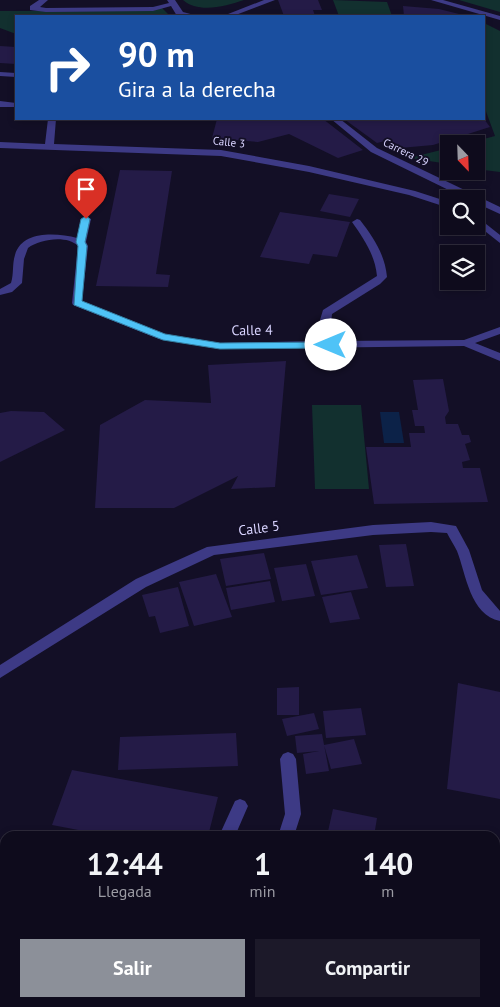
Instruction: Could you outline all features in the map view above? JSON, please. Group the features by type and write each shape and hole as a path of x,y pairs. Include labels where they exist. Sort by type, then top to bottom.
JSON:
{"street":[{"path":"44,0 33,8 46,10 153,9 172,2 180,14 187,15"},
{"path":"230,15 271,0"},
{"path":"436,0 500,18"},
{"path":"0,74 15,75"},
{"path":"0,104 15,105"},
{"path":"49,148 52,120"},
{"name":"Carrera 29","path":"336,120 374,150 500,211"},
{"name":"Calle 3","path":"0,145 221,153 258,158 412,193 440,202"},
{"path":"0,292 13,288 18,282 20,253 27,244 52,237 69,237 81,242 86,219"},
{"path":"331,345 324,317 327,312 335,304 371,287 382,278 377,254 369,238 356,222"},
{"path":"485,227 498,238"},
{"name":"Calle 4","path":"81,242 83,246 77,302 163,337 220,346 465,343 500,330"},
{"name":"Calle 4","path":"465,343 500,356"},
{"name":"Calle 5","path":"0,672 141,583 212,550 374,530 431,527 451,530 463,550 476,592 495,615 500,616"},
{"path":"288,759 294,814 288,831"},
{"path":"229,831 240,806"}],"green space":[{"path":"183,0 244,0 205,8 197,7"},
{"path":"333,0 387,2 392,15 339,15"},
{"path":"459,0 500,0 500,12"},
{"path":"162,8 169,15 15,15 15,34 0,28 0,11 152,11"},
{"path":"485,24 500,31 500,172 485,170 485,139 495,136 485,109"},
{"path":"440,150 440,163 409,158"},
{"path":"312,405 361,405 369,489 315,489"}],"water":[{"path":"380,412 399,412 404,443 384,443"}],"building":[{"path":"278,0 318,0 322,10 313,10 315,15 284,15"},
{"path":"403,6 439,9 463,15 404,15"},
{"path":"0,46 15,47 15,64 0,63"},
{"path":"217,120 324,120 363,150 338,158 289,134 258,142 212,138"},
{"path":"345,120 485,120 490,127 465,135 440,135 440,143 433,145 400,148 389,140 377,143"},
{"path":"120,170 172,171 156,274 170,275 168,287 96,286"},
{"path":"329,194 359,199 350,217 320,211"},
{"path":"280,212 350,222 337,257 313,254 309,264 260,257"},
{"path":"286,361 275,487 231,489 238,476 174,508 95,508 100,425 145,400 211,403 208,365"},
{"path":"443,379 449,411 445,417 446,424 458,424 462,435 469,435 471,442 465,444 470,460 462,462 463,468 480,468 488,502 374,504 366,447 411,447 409,433 425,433 424,426 415,426 412,410 418,410 413,380"},
{"path":"11,411 44,412 65,430 0,462 0,413"},
{"path":"406,544 414,586 386,587 379,545"},
{"path":"264,553 271,579 226,586 220,559"},
{"path":"357,555 368,588 321,595 311,561"},
{"path":"306,564 315,596 282,601 274,568"},
{"path":"216,574 232,617 194,626 179,582"},
{"path":"270,581 275,602 231,610 226,588"},
{"path":"178,587 189,626 160,633 155,616 149,617 142,595"},
{"path":"351,592 360,619 330,623 322,597"},
{"path":"458,683 500,692 500,799 447,789"},
{"path":"299,687 299,715 277,715 277,688"},
{"path":"361,708 366,735 326,738 323,711"},
{"path":"314,713 319,729 287,736 282,719"},
{"path":"236,733 238,766 118,770 120,737"},
{"path":"322,734 329,771 306,774 303,754 319,751 297,753 295,736"},
{"path":"354,739 362,764 331,769 324,745"},
{"path":"72,770 218,797 209,831 84,831 52,825"},
{"path":"333,809 377,818 375,831 328,831"}],"route":[{"path":"86,219 81,242 83,246 77,302 163,337 220,346 331,345"}]}
